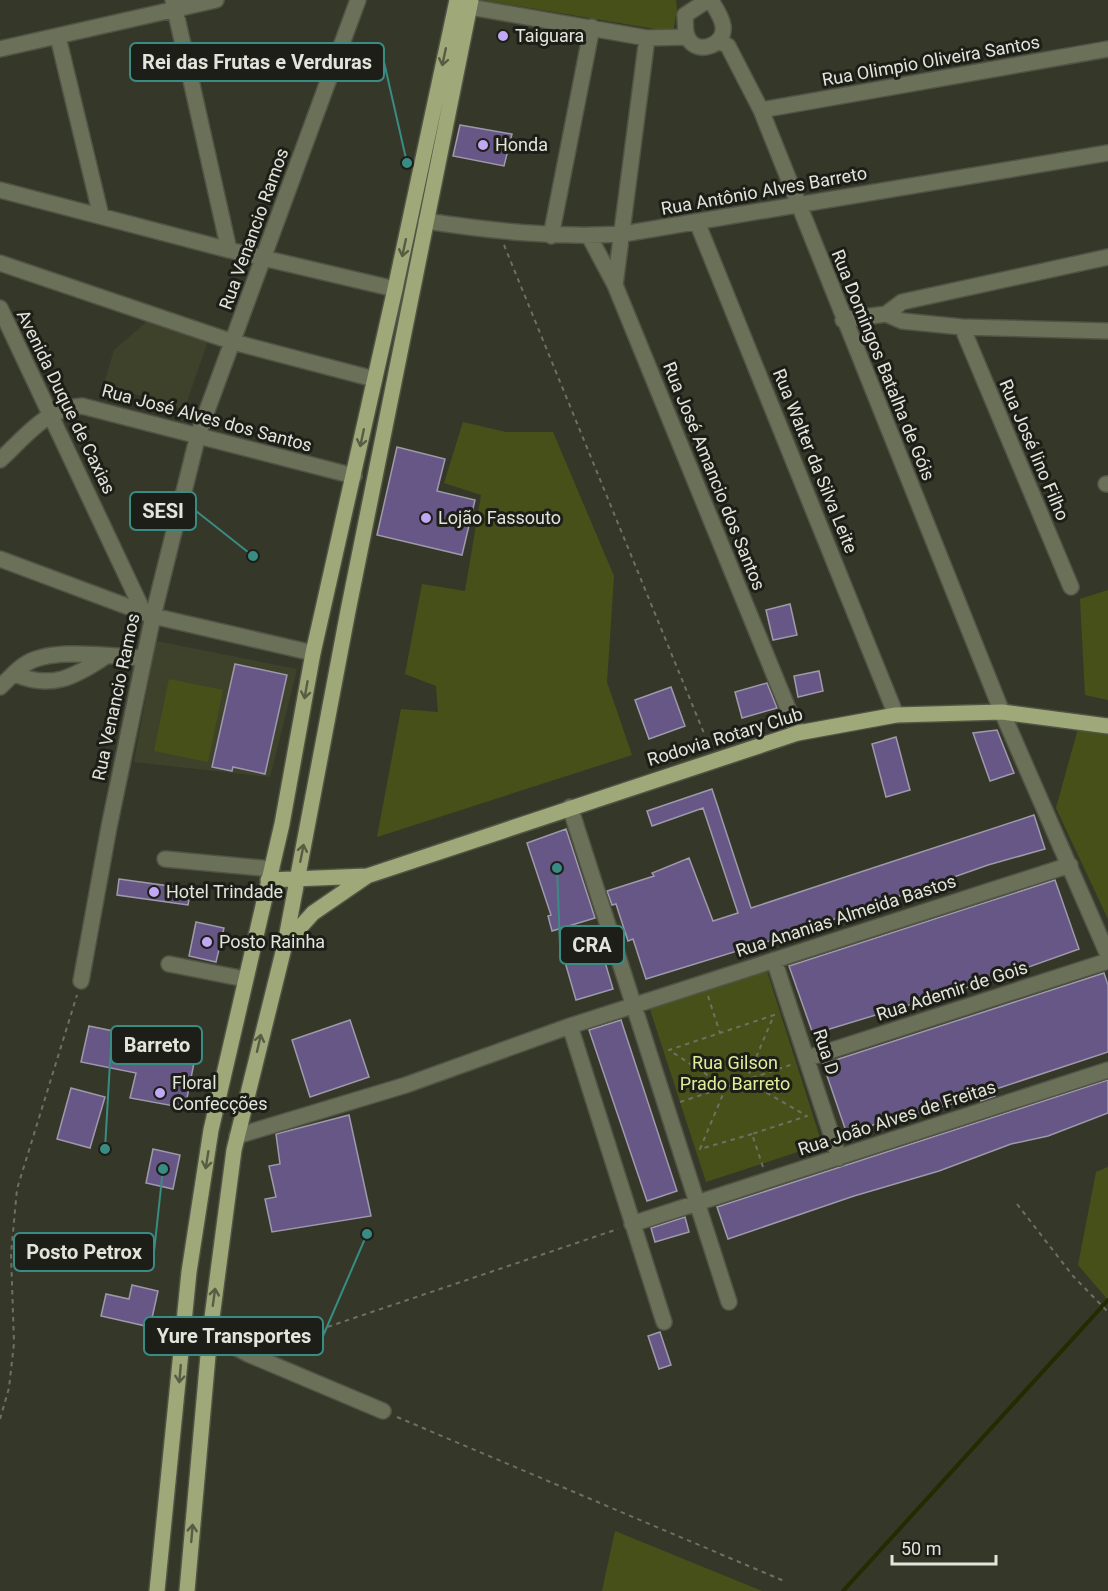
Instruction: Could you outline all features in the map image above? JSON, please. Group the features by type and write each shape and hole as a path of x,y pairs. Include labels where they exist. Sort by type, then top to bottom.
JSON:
{"main road":[{"path":"187,1591 210,1333 239,1129 285,944 348,611 426,221 466,2"},
{"path":"157,1591 189,1272 215,1117 270,875 322,609 395,290 466,2"},
{"path":"322,609 348,611"},
{"name":"Rodovia Rotary Club","path":"367,876 798,733 896,714 1002,712 1108,726"},
{"path":"270,875 297,879 367,876"},
{"path":"285,944 314,913 367,876"},
{"path":"215,1117 239,1129"}],"street":[{"path":"0,49 58,37 174,4 216,0"},
{"path":"466,2 647,38 685,19 710,0 723,26 719,41 702,48 691,42 685,19"},
{"name":"Rua Venancio Ramos","path":"81,981 109,827 144,658 148,614 198,435 358,1"},
{"path":"174,4 229,250"},
{"path":"550,236 592,27"},
{"path":"58,37 101,216"},
{"path":"615,285 647,38"},
{"name":"Rua Domingos Batalha de Góis","path":"719,41 728,46 761,110 843,320 1002,712"},
{"name":"Rua Olimpio Oliveira Santos","path":"761,110 1108,49"},
{"name":"Rua Antônio Alves Barreto","path":"426,221 499,232 550,236 623,234 1108,153"},
{"path":"0,190 229,250 395,290"},
{"name":"Rua Walter da Silva Leite","path":"698,222 896,714"},
{"name":"Rua José Amancio dos Santos","path":"589,236 615,285 798,733"},
{"path":"843,320 886,314 902,302 1108,257"},
{"path":"0,263 233,342 374,379"},
{"name":"Avenida Duque de Caxias","path":"0,308 148,614"},
{"path":"886,314 902,321 962,327 1108,331"},
{"name":"Rua José lino Filho","path":"962,327 1071,587"},
{"name":"Rua José Alves dos Santos","path":"51,413 67,406 82,406 354,476"},
{"path":"0,460 51,413"},
{"path":"0,559 148,614 313,653"},
{"path":"0,687 25,664 53,655 144,658"},
{"path":"15,674 39,683 54,681 83,671 106,656"},
{"path":"1002,712 1108,956"},
{"path":"570,807 729,1302"},
{"path":"165,859 270,875"},
{"name":"Rua Ananias Almeida Bastos","path":"239,1129 406,1085 633,1005 1070,865"},
{"name":"Rua D","path":"774,960 839,1158"},
{"name":"Rua Ademir de Gois","path":"808,1058 1108,961"},
{"path":"169,964 245,979"},
{"path":"570,1026 664,1322"},
{"name":"Rua João Alves de Freitas","path":"632,1224 1108,1070"},
{"path":"210,1333 248,1354 383,1411"}],"path":[{"path":"499,232 714,759"},
{"path":"0,1419 9,1388 14,1343 11,1254 17,1189 81,981"},
{"path":"703,982 720,1033"},
{"path":"726,1087 669,1050 774,1015 746,1081"},
{"path":"677,1102 746,1081 808,1058"},
{"path":"726,1087 700,1149 807,1116 746,1081"},
{"path":"752,1134 767,1181"},
{"path":"1017,1204 1073,1276 1108,1312"},
{"path":"248,1354 632,1224"},
{"path":"383,1411 784,1581"}],"shaded area":[{"path":"151,318 209,338 184,410 104,384 114,350"},
{"path":"156,641 297,669 270,777 134,762"}],"green space":[{"path":"483,0 676,0 677,9 673,32"},
{"path":"463,422 506,432 553,432 614,576 607,682 632,755 377,837 401,709 438,712 436,686 405,674 422,584 465,591 481,495 444,483"},
{"path":"1108,590 1108,700 1085,695 1080,599"},
{"path":"169,679 223,690 208,762 154,751"},
{"path":"1079,725 1108,731 1108,919 1056,808"},
{"name":"Rua Gilson Prado Barreto","path":"765,965 822,1144 706,1182 648,1003"},
{"path":"1108,1167 1108,1300 1078,1265 1096,1172"},
{"path":"615,1531 762,1591 602,1591"}],"building":[{"name":"Honda","path":"460,125 512,134 504,166 453,156"},
{"name":"Lojão Fassouto","path":"397,447 445,459 437,491 475,500 462,555 377,535"},
{"path":"790,604 797,635 773,640 766,610"},
{"path":"235,664 287,675 265,774 233,767 232,771 212,767"},
{"path":"819,671 823,691 798,697 794,676"},
{"path":"767,683 777,708 742,718 735,692"},
{"path":"671,687 685,726 649,739 635,700"},
{"path":"997,730 1014,773 990,781 973,733"},
{"path":"896,737 910,790 886,797 872,744"},
{"path":"712,789 751,908 1034,815 1045,849 988,865 789,935 646,979 633,939 628,941 616,904 612,905 607,891 654,876 652,873 689,858 713,921 738,913 703,808 652,826 647,811"},
{"path":"566,829 595,918 552,931 548,916 551,915 527,843"},
{"name":"Hotel Trindade","path":"119,879 191,889 188,905 117,895"},
{"path":"1055,880 1079,949 998,978 813,1034 789,966"},
{"name":"Posto Rainha","path":"196,922 224,928 216,962 189,956"},
{"path":"602,952 613,989 576,1000 565,962"},
{"path":"1104,973 1108,985 1108,1052 993,1090 995,1096 981,1101 979,1095 926,1112 890,1119 847,1134 823,1064"},
{"path":"350,1020 369,1077 310,1097 292,1040"},
{"path":"621,1020 677,1191 647,1201 589,1030"},
{"path":"89,1026 197,1048 185,1108 130,1098 136,1073 81,1062"},
{"path":"1108,1080 1108,1113 1048,1136 1011,1144 939,1171 854,1196 728,1239 717,1207"},
{"path":"71,1088 105,1097 90,1148 57,1139"},
{"path":"349,1115 371,1216 272,1232 265,1199 276,1197 269,1166 280,1164 276,1134"},
{"path":"153,1149 180,1155 173,1189 146,1183"},
{"path":"685,1217 689,1232 655,1242 651,1228"},
{"path":"132,1285 158,1291 150,1327 101,1316 106,1294 129,1299"},
{"path":"660,1332 671,1365 659,1369 648,1336"}],"waterway":[{"path":"843,1591 1108,1300"}],"place":[{"name":"Taiguara","path":"503,36"},
{"name":"Honda","path":"483,145"},
{"name":"Rei das Frutas e Verduras","path":"407,163"},
{"name":"Lojão Fassouto","path":"426,518"},
{"name":"SESI","path":"253,556"},
{"name":"CRA","path":"557,868"},
{"name":"Hotel Trindade","path":"154,892"},
{"name":"Posto Rainha","path":"207,942"},
{"name":"Floral Confecções","path":"160,1093"},
{"name":"Barreto","path":"105,1149"},
{"name":"Posto Petrox","path":"163,1169"},
{"name":"Yure Transportes","path":"367,1234"}]}
